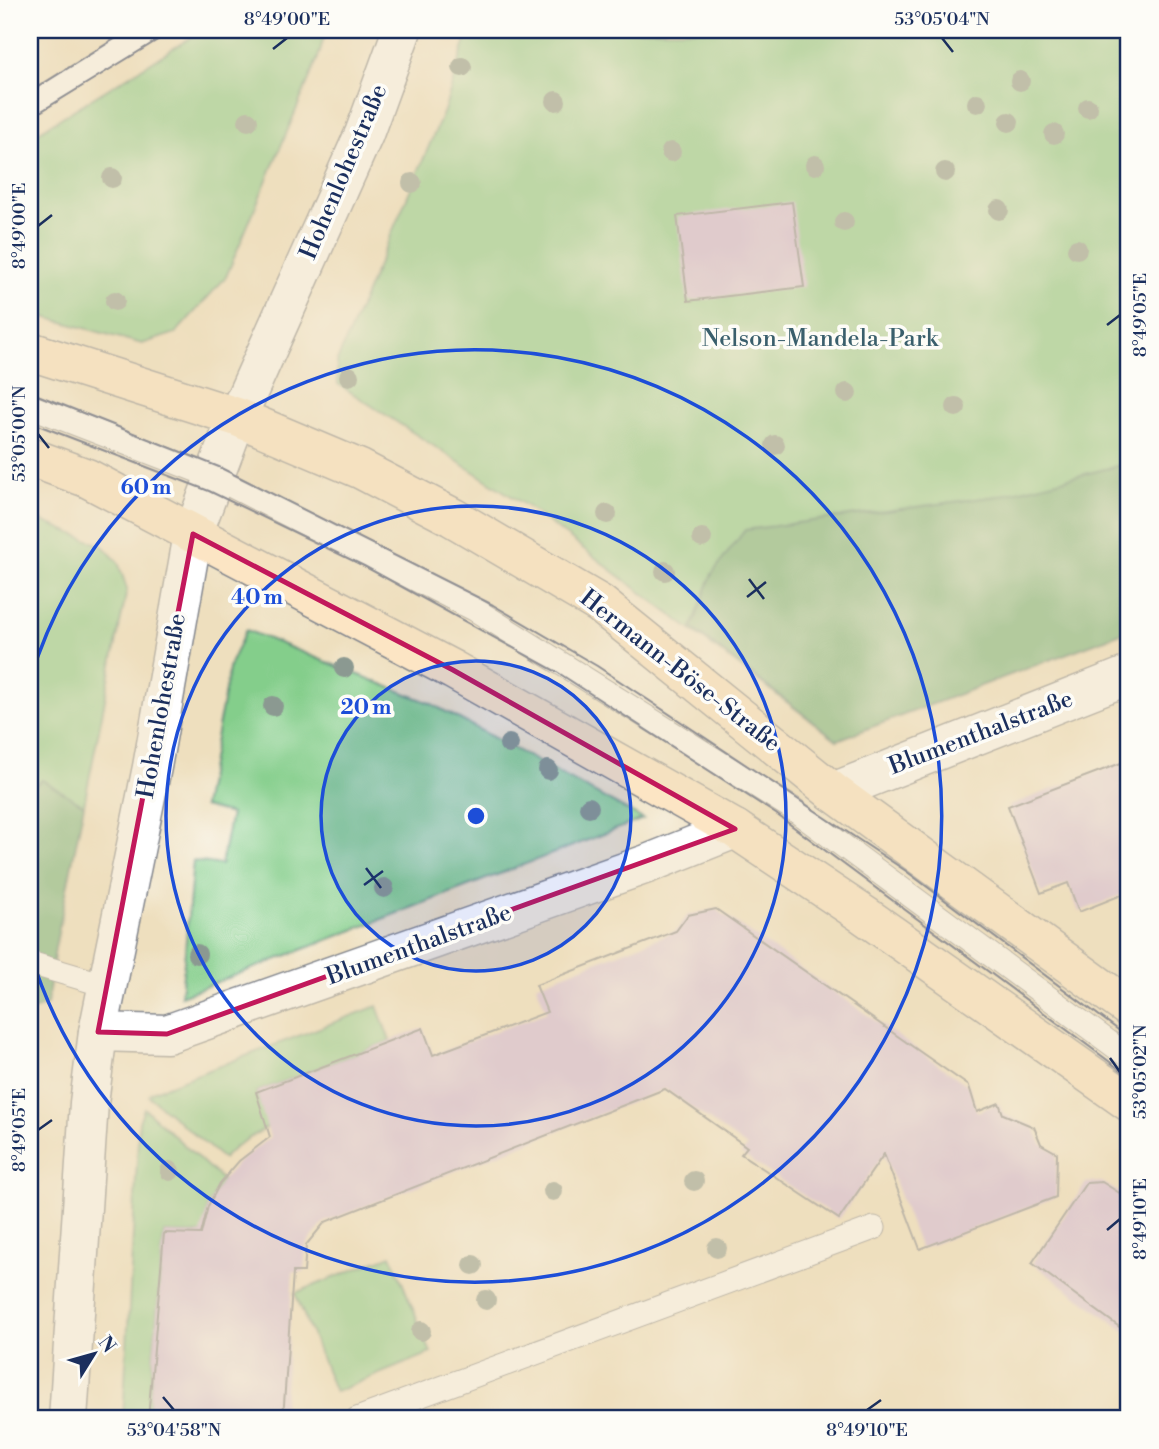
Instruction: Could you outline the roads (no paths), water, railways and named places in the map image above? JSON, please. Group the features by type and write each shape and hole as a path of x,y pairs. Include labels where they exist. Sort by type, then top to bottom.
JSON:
{"main road":[{"name":"Hermann-Böse-Straße","path":"30,351 237,417 372,475 453,517 600,604 833,792 1129,1009"},
{"path":"30,457 87,478 453,670 736,830 864,915 1129,1102"}],"street":[{"name":"Hohenlohestraße","path":"68,1419 89,1103 98,1032 152,767 192,534 237,417 364,134 402,30"},
{"name":"Blumenthalstraße","path":"833,792 1129,675"},
{"name":"Blumenthalstraße","path":"98,1032 167,1034 736,830"}],"lane":[{"path":"30,106 149,30"},
{"path":"30,406 214,477 474,609 579,671 792,808 1129,1057"},
{"path":"30,963 108,986"},
{"path":"357,1419 874,1228"}],"tram line":[{"path":"30,92 129,30"},
{"path":"30,118 174,30"},
{"path":"30,392 219,467 493,605 597,666 906,871 1129,1038"},
{"path":"30,422 209,491 364,566 557,672 776,814 1129,1076"}],"park label":[{"name":"Nelson-Mandela-Park","path":"820,339"}]}
